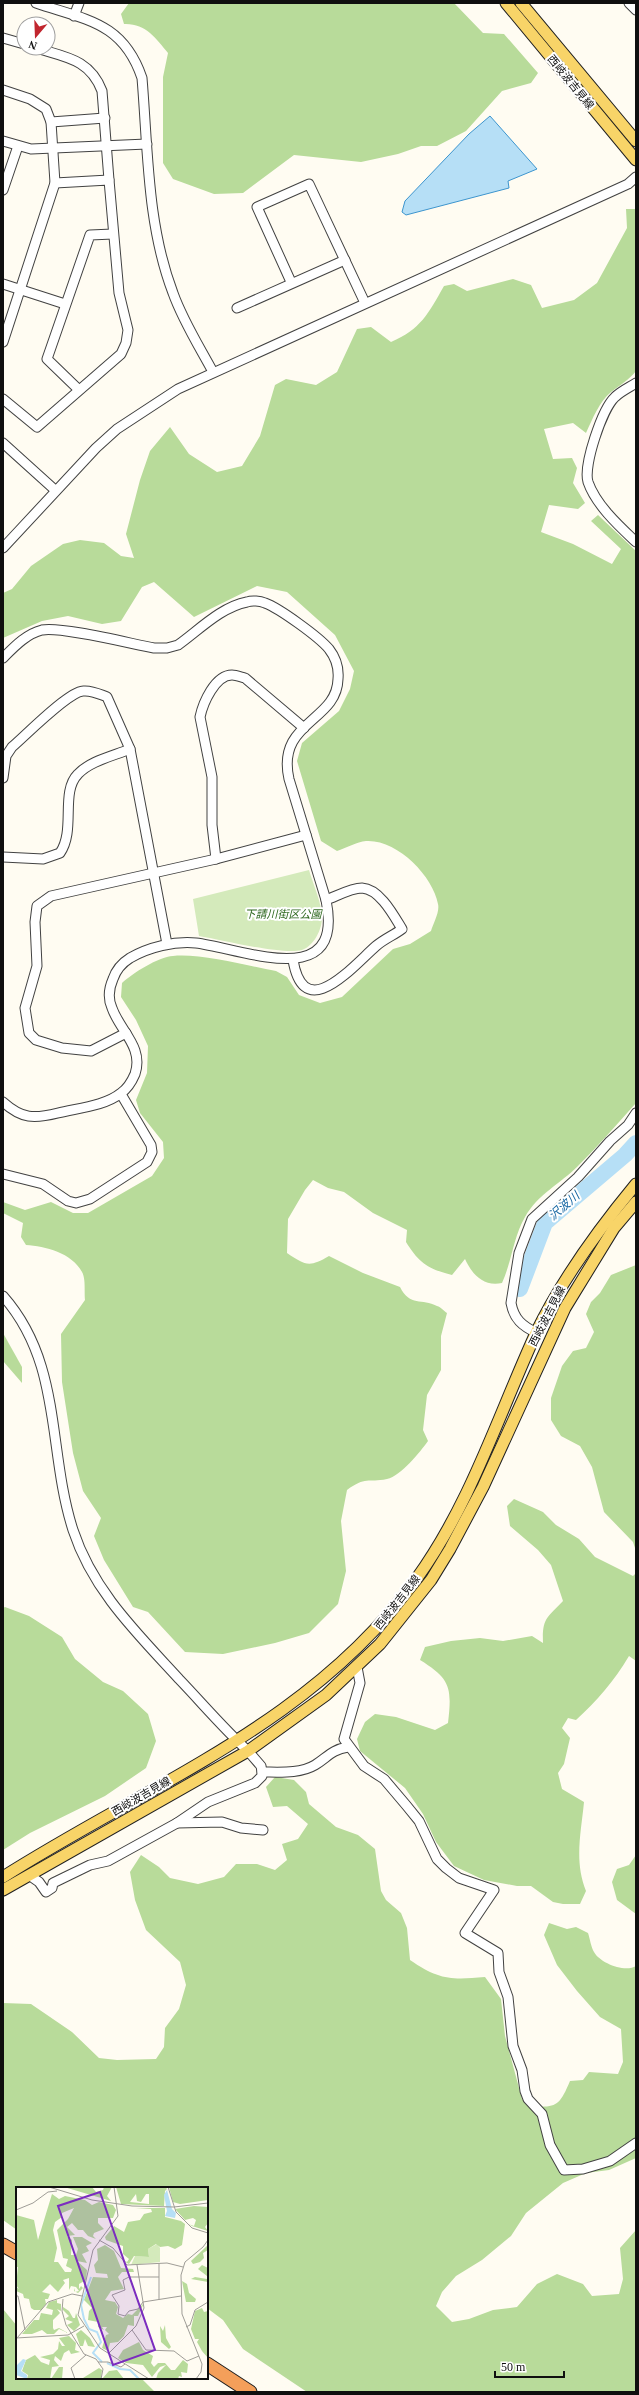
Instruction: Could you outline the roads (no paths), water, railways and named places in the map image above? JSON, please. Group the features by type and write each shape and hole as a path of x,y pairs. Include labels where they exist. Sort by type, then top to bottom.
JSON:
{"highway":[{"path":"3,2245 16,2252"},
{"path":"208,2365 250,2392"}],"main road":[{"name":"西岐波吉見線","path":"506,3 636,160"},
{"name":"西岐波吉見線","path":"522,3 636,141"},
{"name":"西岐波吉見線","path":"3,1877 236,1741 282,1711 318,1684 371,1636 418,1577 457,1514 485,1455 536,1333 584,1251 636,1184"},
{"name":"西岐波吉見線","path":"3,1890 248,1751 291,1722 357,1667 406,1613 450,1549 483,1487 565,1308 614,1228 636,1202"}],"street":[{"path":"36,3 106,28 118,37 137,63 142,78 154,221 167,275 182,314 213,372"},
{"path":"74,16 79,3"},
{"path":"629,3 636,10"},
{"path":"3,38 16,42"},
{"path":"3,399 37,427 78,389 121,354 126,343 128,330 119,293 113,234 108,147 102,91 97,79 90,69 76,61 56,54"},
{"path":"3,90 38,102 46,110 51,122 55,183 3,342"},
{"path":"51,122 105,118"},
{"path":"3,141 31,149 54,150 148,144"},
{"path":"3,190 18,146"},
{"path":"3,548 55,490 117,430 178,389 620,187 636,178"},
{"path":"55,183 109,180"},
{"path":"291,282 257,207 309,184 365,303"},
{"path":"78,389 47,359 90,235 113,234"},
{"path":"238,308 291,282 345,260"},
{"path":"3,284 65,304"},
{"path":"636,383 615,397 607,409 601,421 586,470 592,491 621,527 636,542"},
{"path":"3,443 55,490"},
{"path":"3,658 19,643 44,630 64,631 154,648 167,648 178,645 230,607 248,601 263,602 276,608 328,648 335,658 339,669 338,682 334,696 294,739 288,750 286,760 330,917 322,943 305,957 293,960 279,959 196,943 167,944 129,959 119,967 114,975 110,987 112,1009 136,1052 137,1066 133,1077 121,1094 100,1103 41,1117 17,1113 3,1102"},
{"path":"216,859 212,825 212,776 200,716 202,707 211,692 224,676 233,674 244,678 304,728"},
{"path":"3,778 6,756 12,747 65,701 82,691 94,692 107,697 130,749 167,944"},
{"path":"3,857 43,859 60,853 69,835 70,791 73,780 88,767 130,749"},
{"path":"126,1033 91,1051 62,1048 36,1040 29,1033 25,1008 37,966 37,906 51,896 216,859 306,835"},
{"path":"293,960 298,979 303,986 321,990 332,986 378,945 402,929 386,903 369,890 362,888 326,900"},
{"path":"3,1174 43,1184 68,1201 76,1203 90,1199 147,1162 152,1152 151,1145 121,1094"},
{"path":"536,1333 521,1326 512,1311 511,1303 519,1253 532,1219 578,1177 610,1140 628,1125 636,1113"},
{"path":"3,1296 28,1330 44,1370 70,1517 82,1551 96,1579 129,1626 236,1741 248,1751 260,1766 262,1772 262,1776 255,1783 208,1802 177,1823 108,1861 90,1865 53,1883 52,1888 46,1892 38,1882 29,1875"},
{"path":"357,1667 360,1684 344,1738 348,1746 364,1766 384,1779 419,1821 437,1859 446,1868 459,1878 494,1890 465,1934 498,1953 499,1972 510,2005 514,2046 522,2070 525,2091 528,2099 542,2114 550,2145 564,2170 583,2169 610,2161 636,2142"},
{"path":"262,1772 305,1769 315,1765 336,1749 348,1746"},
{"path":"177,1823 222,1822 241,1828 263,1830"}],"water":[{"path":"490,116 537,169 508,181 509,188 406,215 402,212 405,201 469,134"}],"waterway":[{"name":"沢波川","path":"520,1289 545,1223 625,1155 636,1143"}],"park label":[{"name":"下請川街区公園","path":"283,914"}]}
